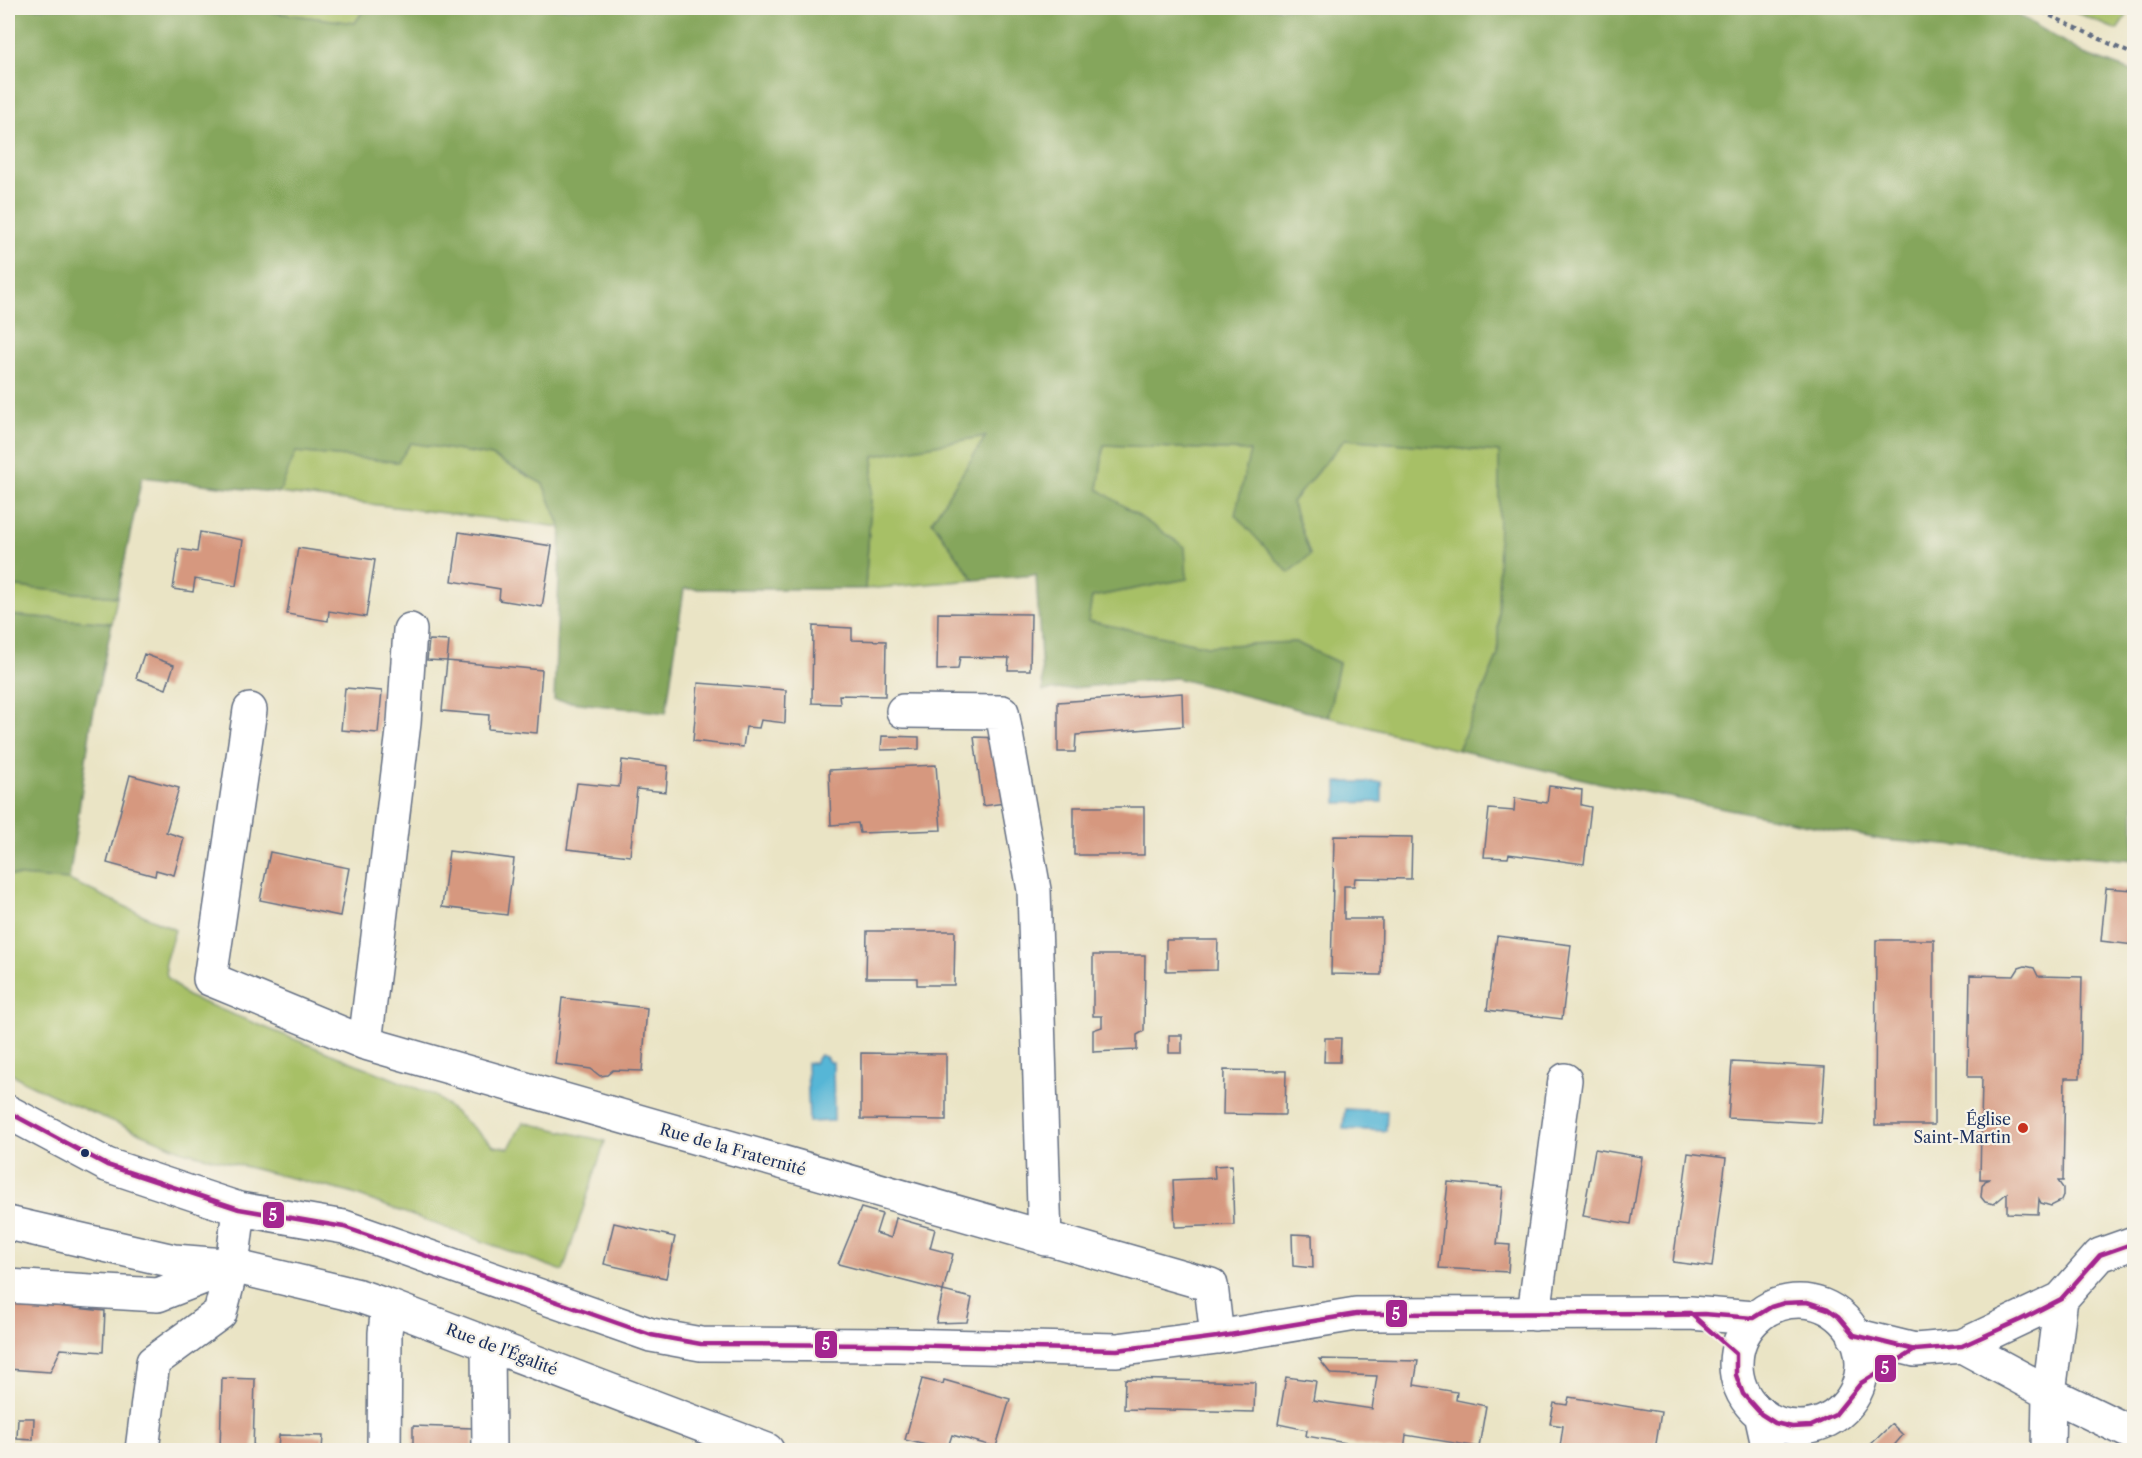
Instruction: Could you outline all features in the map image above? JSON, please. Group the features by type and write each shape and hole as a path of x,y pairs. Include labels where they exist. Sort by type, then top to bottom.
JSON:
{"street":[{"path":"365,1043 404,723 410,630"},
{"name":"Rue de la Fraternité","path":"250,710 210,979 365,1043 1211,1285 1217,1337"},
{"path":"903,711 1002,712 1034,890 1045,1239"},
{"path":"1534,1314 1565,1080"},
{"path":"8,1112 107,1165 239,1209 344,1227 651,1335 701,1344 908,1345 1117,1350 1217,1337 1356,1314 1690,1313 1755,1318"},
{"path":"142,1450 153,1362 220,1313 232,1266 239,1209"},
{"name":"Rue de l'Égalité","path":"8,1223 174,1261 232,1266 359,1296 388,1305 767,1450"},
{"path":"1854,1335 1914,1350 1962,1346 2061,1299 2100,1255 2134,1243"},
{"path":"8,1286 158,1295 232,1266"},
{"path":"2048,1450 2049,1394 2061,1299"},
{"path":"1861,1383 1863,1366 1854,1335 1845,1321 1818,1304 1801,1301 1777,1305 1755,1318 1743,1334 1736,1354 1736,1375 1743,1394 1761,1414 1775,1423 1792,1427 1804,1438 1835,1415 1861,1383 1914,1350"},
{"path":"384,1450 385,1333 388,1305"},
{"path":"1690,1313 1736,1354"},
{"path":"488,1344 489,1450"},
{"path":"1962,1346 2049,1394 2134,1434"},
{"path":"1761,1414 1769,1450"}],"path":[{"path":"2034,8 2134,55"}],"green space":[{"path":"8,8 259,8 262,11 355,23 365,8 2007,8 2084,54 2134,72 2134,860 1883,840 1600,783 1458,750 1498,655 1499,452 1345,439 1292,502 1310,555 1289,573 1235,515 1250,451 1104,445 1098,489 1185,547 1187,579 1092,597 1088,621 1207,646 1295,642 1339,663 1328,717 1176,678 1043,691 1036,575 974,580 932,521 986,436 874,456 865,589 684,589 666,713 554,700 561,528 543,484 492,456 411,443 398,462 296,452 279,493 142,477 117,597 8,586"},
{"path":"259,8 365,8 355,23 262,11"},
{"path":"2066,8 2132,8 2117,30"},
{"path":"987,436 932,521 974,580 865,589 874,455"},
{"path":"1345,439 1500,452 1498,655 1458,750 1328,717 1339,663 1295,642 1207,646 1088,621 1092,597 1187,579 1184,547 1098,489 1104,445 1250,451 1310,555 1292,502"},
{"path":"411,443 492,456 543,484 561,527 279,493 295,452 397,462"},
{"path":"8,586 117,597 112,623 8,615"},
{"path":"8,615 112,623 91,725 69,880 8,875"},
{"path":"8,875 69,880 175,930 165,962 167,977 187,996 436,1096 494,1146 509,1148 523,1122 605,1141 563,1271 351,1193 183,1151 23,1081 8,1070"}],"water":[{"path":"1337,782 1382,782 1382,802 1337,803"},
{"path":"820,1055 826,1057 829,1062 833,1062 834,1121 809,1122 807,1063 814,1063"},
{"path":"1345,1109 1387,1111 1386,1131 1343,1129"}],"building":[{"path":"200,532 243,540 236,586 195,579 193,592 173,589 179,549 197,552"},
{"path":"459,532 552,546 542,607 499,600 500,589 452,581"},
{"path":"298,548 375,560 366,617 329,611 328,621 287,614"},
{"path":"938,613 1031,614 1030,670 1008,670 1009,658 960,657 958,669 937,670"},
{"path":"813,626 852,628 852,640 886,641 885,696 839,695 840,704 812,703"},
{"path":"429,640 449,641 447,661 427,660"},
{"path":"144,654 174,665 166,689 136,678"},
{"path":"447,661 542,670 537,733 488,729 489,715 442,711"},
{"path":"698,683 786,690 785,723 761,720 759,728 746,727 743,747 693,741"},
{"path":"345,688 382,691 378,733 341,730"},
{"path":"1182,693 1183,726 1076,735 1075,752 1058,752 1058,702"},
{"path":"882,736 919,737 919,749 881,750"},
{"path":"974,737 1002,738 1012,802 983,806"},
{"path":"622,760 668,766 666,792 637,789 630,856 567,849 577,783 619,787"},
{"path":"936,765 941,830 860,833 858,823 831,825 829,770"},
{"path":"130,775 179,788 166,832 184,838 174,875 156,870 155,876 107,863"},
{"path":"1549,786 1582,790 1581,805 1591,807 1584,864 1509,854 1508,858 1484,857 1489,809 1514,811 1515,798 1547,803"},
{"path":"1074,807 1144,807 1144,855 1074,855"},
{"path":"1334,836 1412,837 1411,879 1355,878 1354,886 1344,886 1344,919 1382,919 1381,975 1331,974"},
{"path":"449,851 514,859 507,915 442,907"},
{"path":"270,852 349,868 340,916 260,900"},
{"path":"2106,888 2134,890 2134,945 2101,941"},
{"path":"867,931 955,931 954,985 917,985 917,978 866,978"},
{"path":"1497,936 1571,945 1562,1019 1487,1010"},
{"path":"1166,940 1218,940 1217,970 1166,971"},
{"path":"1876,940 1934,940 1934,1125 1875,1125"},
{"path":"1093,955 1145,955 1144,1031 1137,1035 1137,1050 1093,1052 1093,1030 1102,1027 1102,1016 1093,1016"},
{"name":"Église Saint-Martin","path":"2025,966 2034,968 2038,976 2082,977 2080,1078 2065,1078 2063,1181 2058,1181 2063,1188 2063,1196 2061,1201 2051,1206 2041,1203 2039,1199 2038,1214 2007,1213 2007,1193 1994,1204 1985,1202 1981,1197 1982,1186 1990,1179 1980,1179 1982,1077 1968,1077 1970,975 2014,976 2019,968"},
{"path":"562,998 647,1008 642,1071 613,1070 607,1075 600,1076 591,1069 555,1064"},
{"path":"1169,1035 1182,1035 1182,1053 1169,1053"},
{"path":"1325,1038 1341,1038 1340,1062 1324,1062"},
{"path":"861,1053 946,1054 946,1120 861,1119"},
{"path":"1732,1062 1825,1067 1821,1123 1728,1118"},
{"path":"1224,1070 1286,1071 1285,1115 1223,1114"},
{"path":"1595,1149 1642,1157 1631,1224 1583,1216"},
{"path":"1688,1153 1726,1158 1712,1267 1673,1262"},
{"path":"1232,1165 1234,1225 1175,1227 1173,1180 1215,1178 1214,1166"},
{"path":"1448,1182 1503,1187 1497,1244 1510,1245 1508,1272 1439,1268"},
{"path":"861,1208 882,1214 876,1233 891,1238 896,1218 935,1229 930,1248 953,1254 943,1291 838,1264"},
{"path":"614,1223 675,1237 666,1278 604,1264"},
{"path":"1292,1234 1312,1235 1313,1268 1293,1266"},
{"path":"943,1291 972,1298 967,1322 936,1323"},
{"path":"8,1301 105,1311 103,1352 61,1349 50,1372 8,1369"},
{"path":"1319,1359 1418,1361 1414,1385 1457,1392 1456,1400 1486,1406 1479,1447 1406,1435 1404,1450 1386,1450 1306,1436 1307,1430 1278,1424 1286,1377 1316,1381 1313,1400 1372,1409 1377,1376 1331,1374"},
{"path":"222,1378 255,1379 253,1450 220,1450"},
{"path":"922,1379 943,1384 944,1380 1010,1399 996,1447 952,1435 947,1450 905,1440"},
{"path":"1125,1379 1255,1382 1254,1412 1124,1409"},
{"path":"1569,1397 1661,1412 1655,1450 1583,1450 1560,1447 1563,1426 1550,1424 1554,1403 1567,1405"},
{"path":"18,1418 34,1418 33,1440 17,1439"},
{"path":"1892,1424 1903,1435 1890,1450 1865,1450"},
{"path":"413,1426 473,1428 473,1450 413,1450"},
{"path":"279,1435 323,1436 322,1450 278,1450"}],"transit line":[{"name":"5","path":"8,1112 107,1165 239,1209 344,1227 651,1335 701,1344 897,1345 1117,1350 1217,1337 1356,1314 1690,1313 1736,1354 1736,1375 1743,1394 1761,1414 1775,1423 1792,1427 1811,1426 1835,1415 1861,1383 1915,1350 1962,1346 2061,1299 2100,1255 2134,1243"},
{"name":"5","path":"1664,1315 1704,1314 1753,1318 1771,1307 1784,1303 1807,1302 1828,1309 1838,1316 1854,1335 1915,1350 1951,1347"}],"place":[{"name":"Église Saint-Martin","path":"2023,1128"}]}
